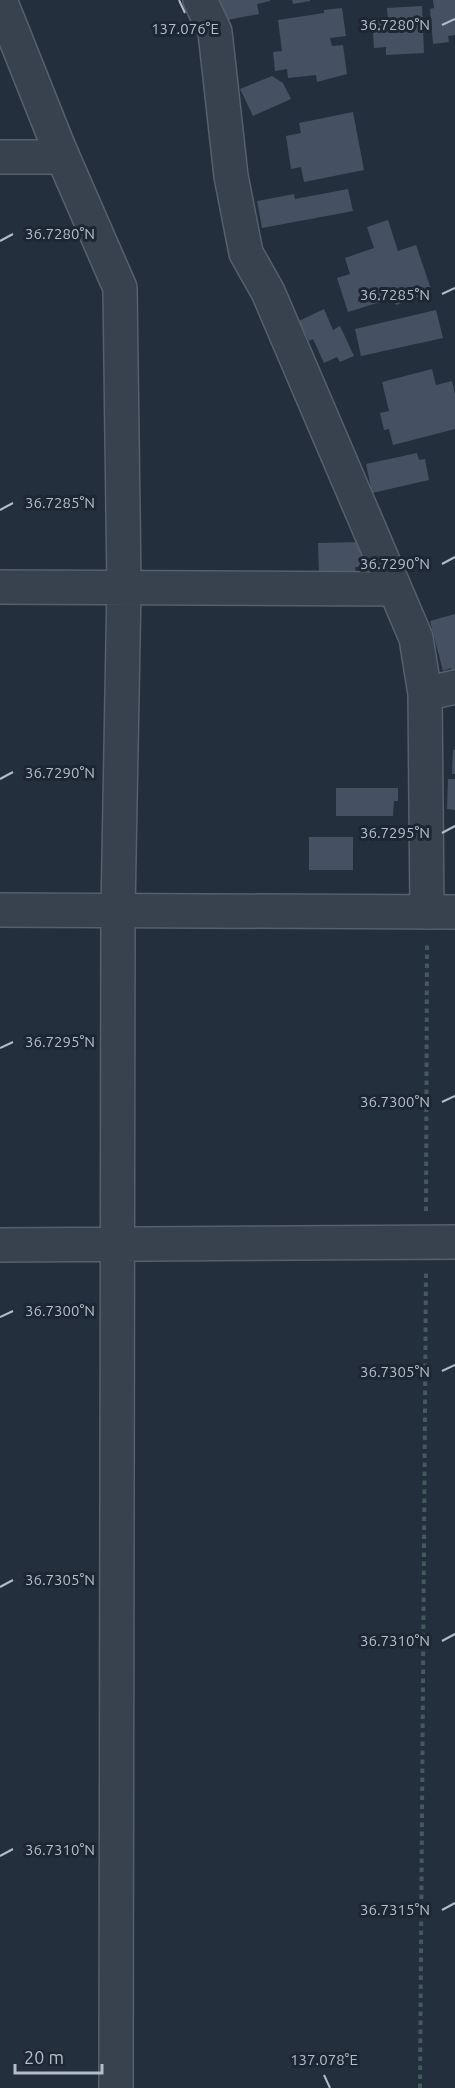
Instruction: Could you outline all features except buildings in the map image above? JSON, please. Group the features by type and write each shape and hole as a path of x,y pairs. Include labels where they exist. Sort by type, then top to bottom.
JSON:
{"street":[{"path":"0,0 63,157 120,288 124,586 118,911 116,2088"},
{"path":"0,910 441,912 440,691 268,292 246,253 231,176 215,32 200,0"},
{"path":"0,157 63,157"},
{"path":"0,587 395,589"},
{"path":"0,1245 440,1242"}],"path":[{"path":"420,2088 440,1242 441,912"}]}
